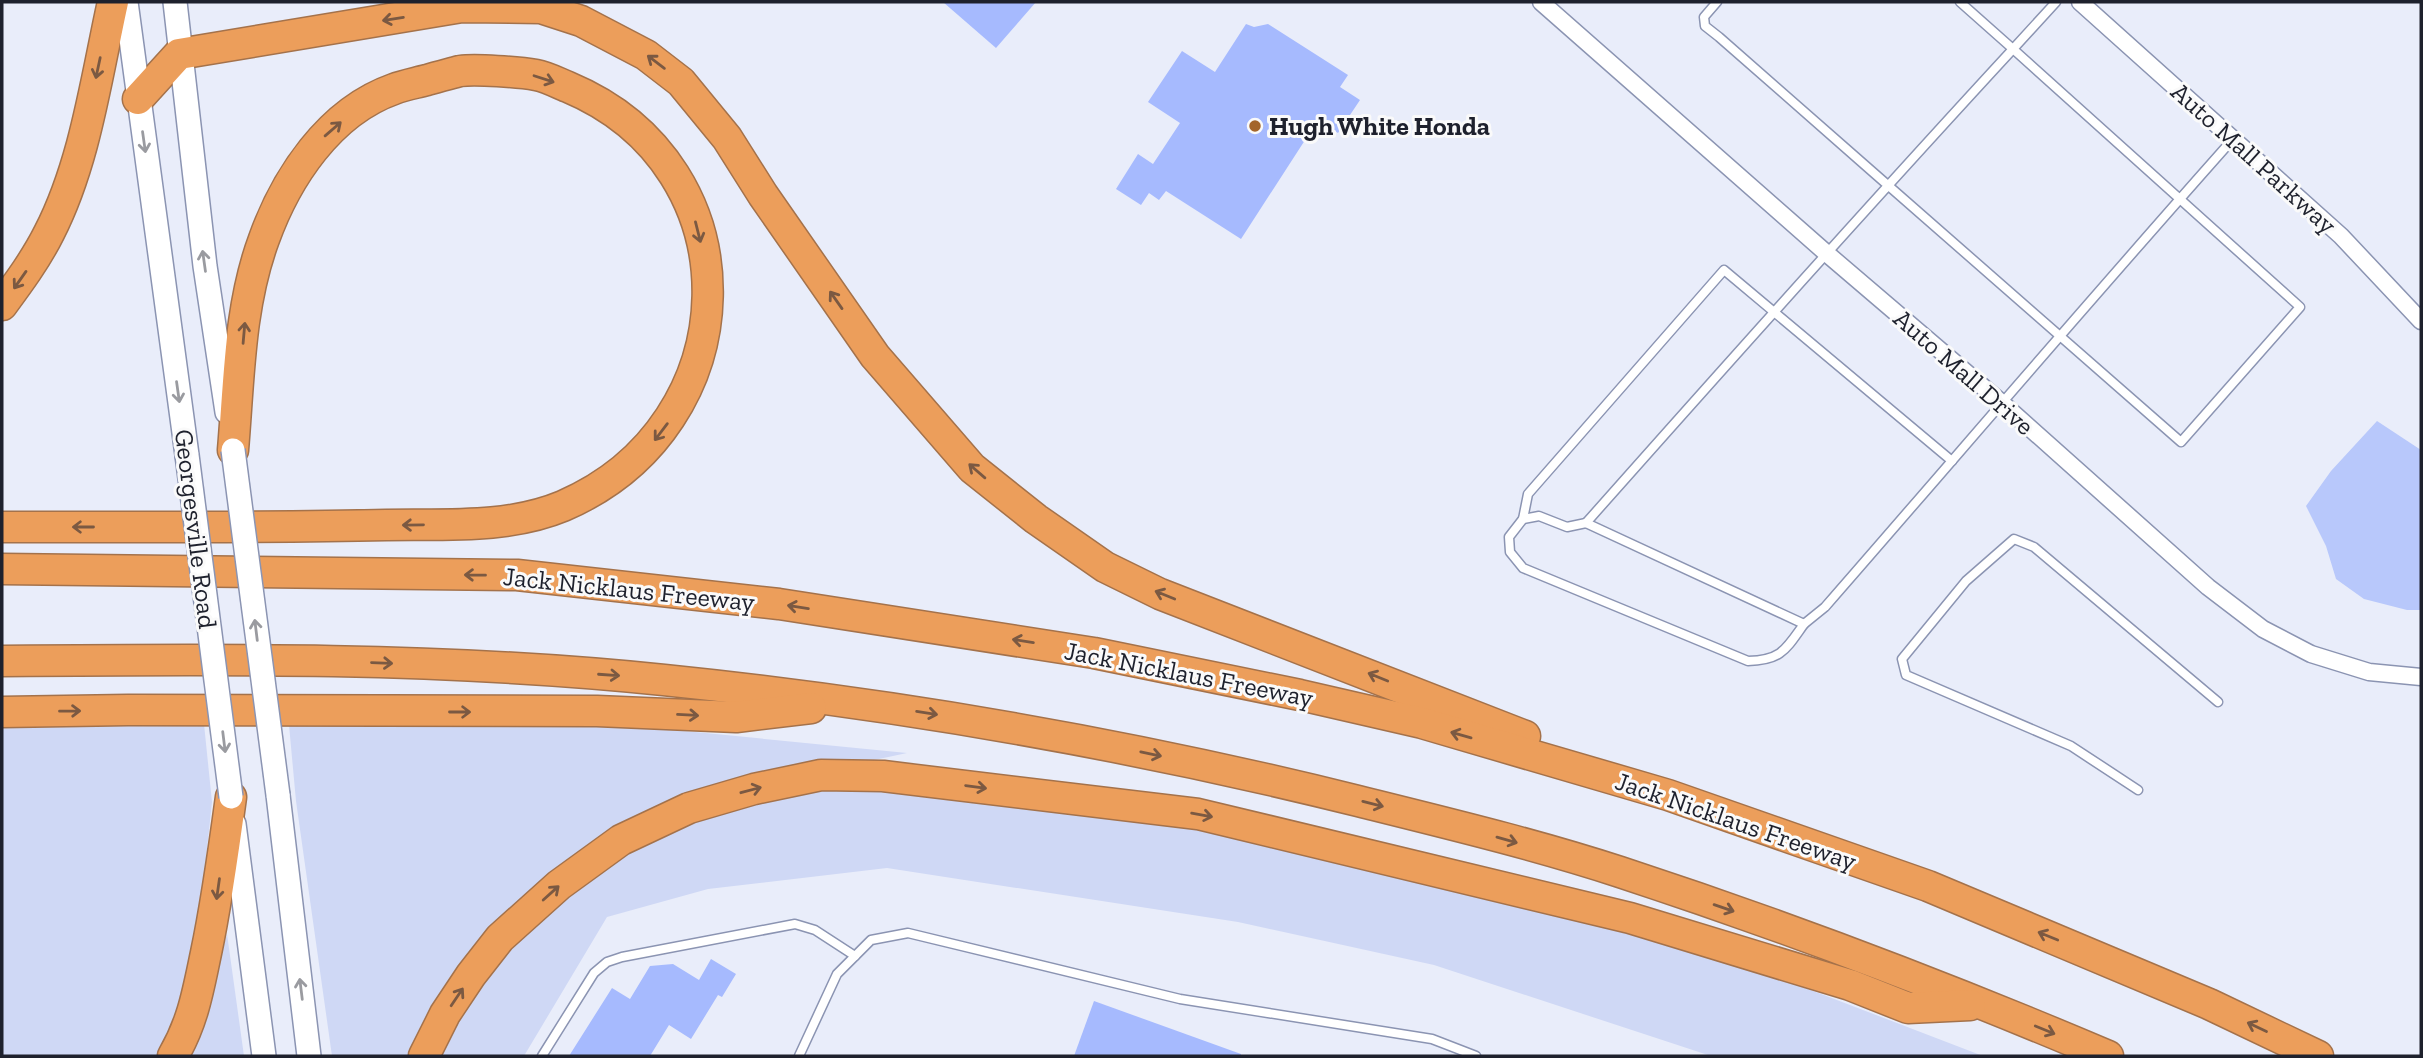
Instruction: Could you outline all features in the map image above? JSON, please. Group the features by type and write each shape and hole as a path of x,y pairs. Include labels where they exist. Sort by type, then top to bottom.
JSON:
{"highway":[{"path":"2,305 23,277 49,233 70,179 86,125 113,2"},
{"path":"138,99 179,54 462,7 541,8 582,21 646,55 681,82 727,138 874,356 972,468 1036,519 1105,567 1160,594 1566,752 1668,795"},
{"path":"2,527 333,527 507,522 562,506 612,479 638,459 659,435 679,405 695,373 704,339 707,275 701,243 692,211 661,156 637,130 592,98 538,75 464,70 391,90 360,107 307,154 264,239 247,299 233,450"},
{"name":"Jack Nicklaus Freeway","path":"2,569 517,575 779,604 1071,649 1300,695 1422,723 1668,795 1928,886 2196,998 2318,1056"},
{"path":"2,661 338,662 502,667 660,679 860,703 1099,742 1441,821 1615,871 1783,928 2108,1056"},
{"path":"2,712 597,711 736,717 860,703"},
{"path":"424,1056 445,1014 500,939 559,885 621,840 689,808 754,789 821,775 883,776 1198,814 1630,918 1850,985 1908,1008 1982,1005"},
{"path":"173,1056 194,1012 216,905 231,797"}],"main road":[{"name":"Georgesville Road","path":"126,2 264,1056"},
{"name":"Georgesville Road","path":"174,2 205,266 233,450 309,1056"}],"street":[{"name":"Auto Mall Drive","path":"1541,2 1825,252 2003,404 2208,587 2263,629 2311,654 2369,672 2421,677"},
{"name":"Auto Mall Parkway","path":"2080,2 2341,236 2421,321"}],"lane":[{"path":"1717,2 1704,17 1705,26 2181,442 2300,307 1960,2"},
{"path":"1523,519 1539,516 1567,527 1586,523 1825,252 2056,2"},
{"path":"1952,461 1724,270 1528,494 1523,519 1508,537 1510,552 1523,568 1748,661 1769,661 1787,648 1804,624 1825,607 2003,404 2059,335 2233,139"},
{"path":"1586,523 1804,624"},
{"path":"2138,790 2071,746 1906,675 1902,659 1966,581 2014,539 2034,547 2218,702"},
{"path":"542,1056 594,973 607,962 622,957 795,924 815,930 855,956"},
{"path":"799,1056 837,974 870,940 908,933 1180,999 1432,1039 1476,1056"}],"shaded area":[{"path":"204,724 212,802 195,962 177,1024 158,1056 2,1056 2,727"},
{"path":"289,725 644,727 907,753 846,766 585,852 411,1056 332,1056 296,801"},
{"path":"865,786 1143,819 1356,861 1717,954 1983,1056 1711,1056 1434,965 1238,922 887,868 708,889 607,917 524,1056 439,1056 460,1014 502,958 555,903 634,845 708,815 787,792"},
{"path":"227,934 244,1056 186,1056 201,1027"}],"water":[{"path":"2377,421 2421,450 2421,610 2407,610 2364,599 2336,579 2326,546 2306,506 2331,471"}],"building":[{"path":"943,2 1036,2 996,48"},
{"path":"1246,24 1254,27 1268,24 1348,75 1340,87 1360,100 1338,133 1318,120 1241,239 1166,191 1159,200 1149,193 1141,205 1116,189 1138,154 1153,164 1180,123 1148,102 1182,51 1215,72"},
{"path":"711,959 736,974 722,997 718,995 691,1039 669,1025 650,1056 569,1056 612,988 630,999 650,966 673,964 699,980"},
{"path":"1094,1001 1241,1054 1241,1056 1074,1056"}],"place":[{"name":"Hugh White Honda","path":"1255,126"}]}
